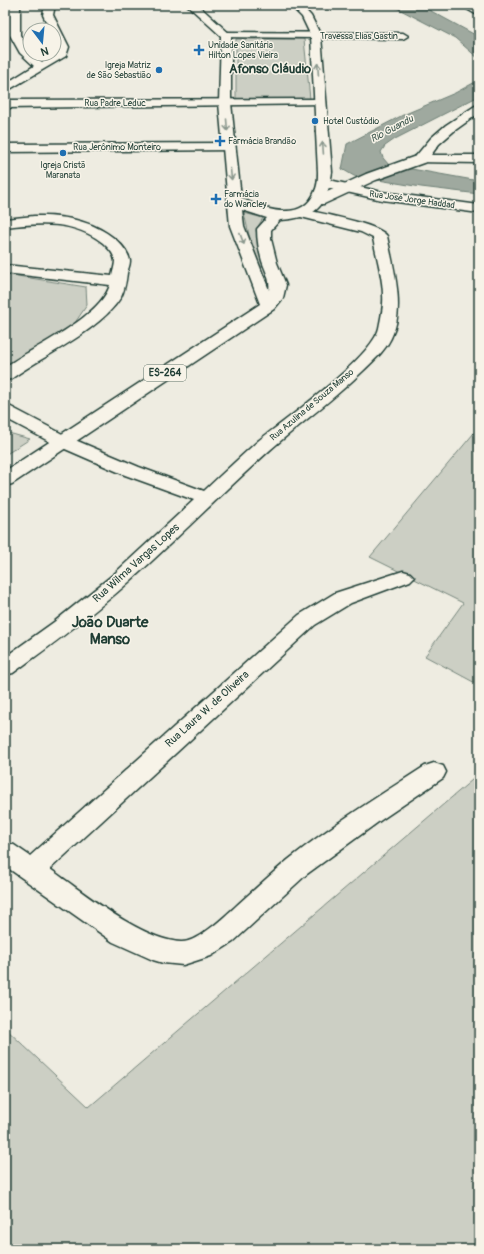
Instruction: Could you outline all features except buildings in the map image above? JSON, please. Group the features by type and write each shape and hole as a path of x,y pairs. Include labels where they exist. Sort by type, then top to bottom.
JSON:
{"street":[{"path":"15,5 13,29 15,36 19,44 38,68"},
{"path":"5,88 57,58 64,51 64,47 48,15 50,5"},
{"path":"192,5 226,35 225,102 236,201 237,226 268,306"},
{"path":"297,7 333,5"},
{"path":"465,5 479,8"},
{"path":"465,5 479,13"},
{"path":"236,201 252,210 276,216 302,213 314,208 319,201 325,185 316,36 310,22 297,7"},
{"name":"Travessa Elias Gastin","path":"226,35 403,36"},
{"path":"10,74 38,68"},
{"name":"Rua Padre Leduc","path":"5,104 320,102"},
{"path":"420,159 450,128 479,108"},
{"name":"Rua Jerônimo Monteiro","path":"5,148 229,147"},
{"path":"319,201 371,177 420,159 479,159"},
{"name":"Rua José Jorge Haddad","path":"325,185 379,196 479,209"},
{"name":"Rua Azulina de Souza Manso","path":"207,498 264,446 312,408 346,378 375,350 383,339 387,328 391,295 380,236 366,228 302,213"},
{"name":"ES-264","path":"5,480 268,306 275,298 278,291 278,285 270,264 264,239 264,229 276,216"},
{"path":"5,223 39,220 63,221 91,230 108,241 117,249 122,260 118,281 112,298 84,324 5,375"},
{"path":"5,269 118,281"},
{"path":"5,411 62,441 132,471 207,498"},
{"name":"Rua Wilma Vargas Lopes","path":"5,668 62,627 121,578 207,498"},
{"name":"Rua Laura W. de Oliveira","path":"30,871 307,620 343,598 402,577"},
{"path":"5,852 30,871 123,934 163,952 183,954 193,951 223,934 298,867 372,813 434,772"}],"shaded area":[{"path":"236,39 304,39 310,99 236,99"},
{"path":"244,213 263,218 256,230 263,266 260,266 249,235"},
{"path":"5,274 86,287 87,305 66,336 7,379 5,383"},
{"path":"479,427 479,685 425,656 463,603 370,557"},
{"path":"5,432 30,439 5,455"},
{"path":"479,774 479,1249 5,1249 5,1028 89,1107"}],"water":[{"path":"391,5 420,5 479,37 479,59 455,38"},
{"name":"Rio Guandu","path":"479,80 479,96 395,139 385,146 381,152 383,158 389,165 479,181 479,194 421,187 354,176 342,169 347,144 403,115 455,93"}],"place":[{"name":"Unidade Sanitária Hilton Lopes Vieira","path":"199,50"},
{"name":"Igreja Matriz de São Sebastião","path":"159,70"},
{"name":"Hotel Custódio","path":"315,121"},
{"name":"Farmácia Brandão","path":"220,141"},
{"name":"Igreja Cristã Maranata","path":"63,153"},
{"name":"Farmácia do Wancley","path":"216,199"}],"district":[{"name":"Afonso Cláudio","path":"270,69"},
{"name":"João Duarte Manso","path":"110,630"}]}
